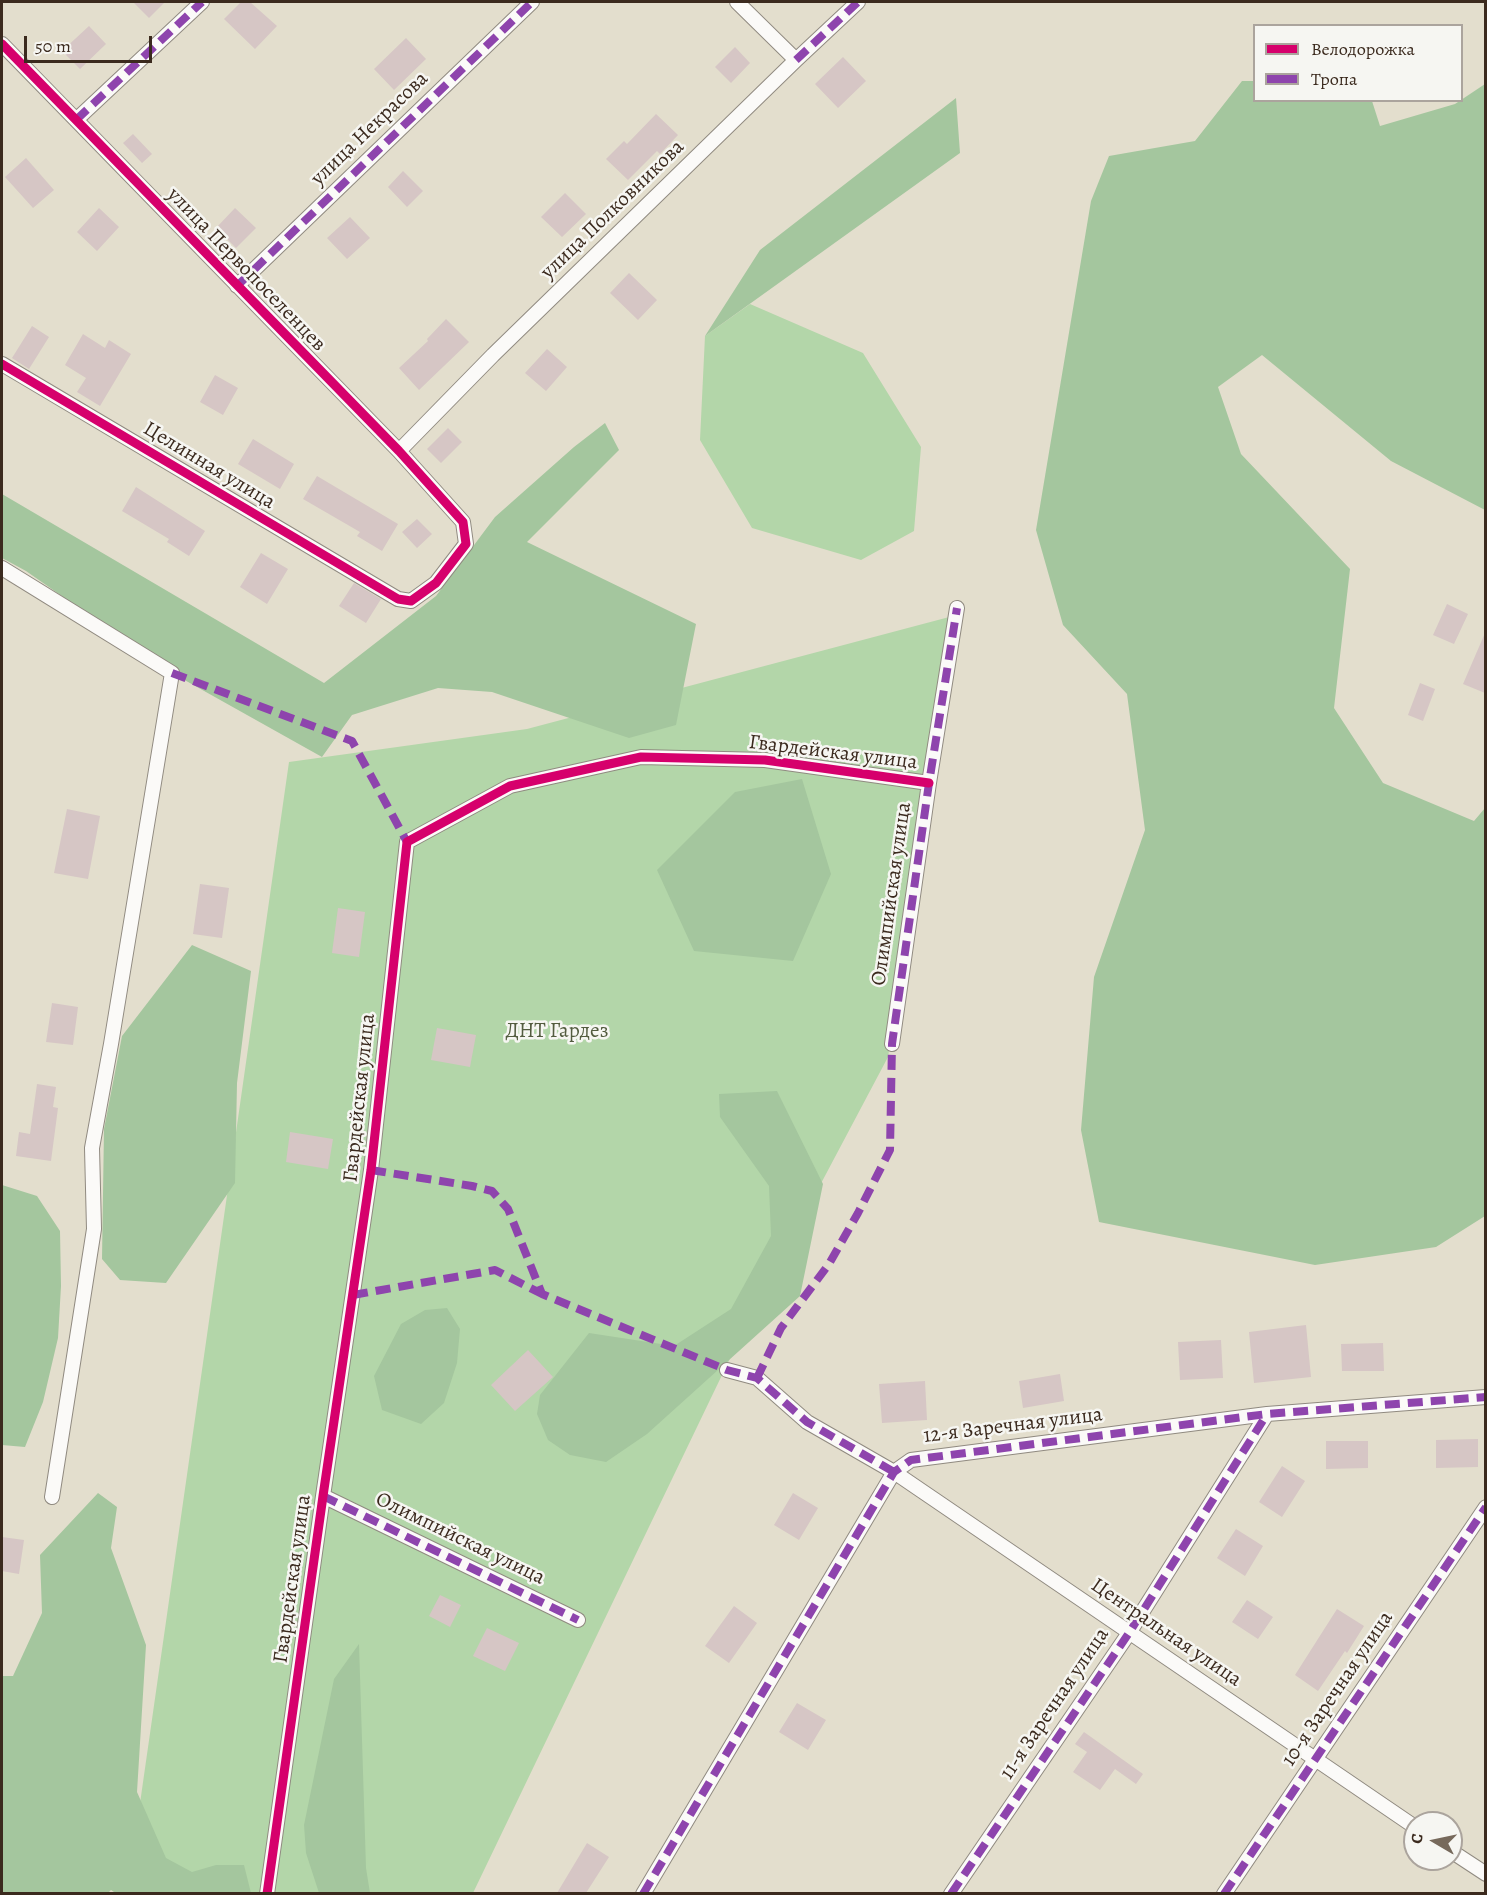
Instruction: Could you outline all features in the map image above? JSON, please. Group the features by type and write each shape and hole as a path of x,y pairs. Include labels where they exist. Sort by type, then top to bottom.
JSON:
{"street":[{"path":"76,120 202,2"},
{"name":"улица Некрасова","path":"237,286 532,2"},
{"path":"738,2 795,60"},
{"name":"улица Полковникова","path":"399,451 795,60 858,2"},
{"name":"улица Первопоселенцев","path":"2,44 399,451 463,522"},
{"name":"Целинная улица","path":"2,364 398,599 411,601 436,583 466,544 463,522"},
{"path":"2,568 172,674 92,1148 93,1229 52,1497"},
{"name":"Олимпийская улица","path":"892,1044 929,783 957,608"},
{"name":"Гвардейская улица","path":"267,1893 322,1496 371,1170 406,842 510,786 641,757 765,759 929,783"},
{"name":"Центральная улица","path":"727,1370 757,1378 807,1422 894,1472 1403,1819"},
{"name":"12-я Заречная улица","path":"894,1472 911,1460 1267,1414 1485,1398"},
{"name":"11-я Заречная улица","path":"951,1893 1129,1633 1267,1414"},
{"path":"642,1893 894,1472"},
{"name":"Олимпийская улица","path":"322,1496 578,1620"},
{"name":"10-я Заречная улица","path":"1224,1893 1485,1508"},
{"path":"1463,1859 1485,1874"}],"green space":[{"path":"1242,81 1253,81 1253,102 1372,102 1380,126 1463,102 1463,99 1485,84 1485,510 1391,461 1262,355 1218,387 1241,454 1350,569 1334,708 1383,783 1474,821 1485,808 1485,1216 1436,1247 1315,1265 1099,1222 1081,1130 1094,977 1145,830 1127,694 1063,625 1036,530 1091,201 1109,156 1195,141"},
{"path":"956,98 960,153 705,336 760,250"},
{"path":"750,304 863,353 921,447 914,531 861,560 752,528 700,440 705,336"},
{"path":"605,423 619,450 527,542 696,624 676,725 629,738 492,692 438,688 352,715 322,757 172,673 26,571 2,558 2,494 324,683 436,596 495,517 574,447"},
{"name":"ДНТ Гардез","path":"953,616 888,1057 747,1323 473,1893 127,1894 289,762 527,729"},
{"path":"802,779 831,874 793,961 694,951 657,870 735,792"},
{"path":"192,945 251,971 237,1083 235,1183 166,1283 120,1280 102,1259 104,1129 122,1036"},
{"path":"777,1091 823,1184 800,1296 647,1434 606,1462 570,1455 548,1440 537,1414 540,1395 589,1333 674,1346 731,1309 771,1236 769,1186 720,1117 719,1094"},
{"path":"2,1185 37,1196 60,1231 61,1286 58,1338 43,1402 25,1447 2,1445"},
{"path":"447,1308 460,1329 457,1363 444,1403 421,1424 382,1410 374,1376 401,1324 425,1310"},
{"path":"98,1493 117,1507 111,1548 146,1645 137,1792 166,1858 192,1872 216,1865 244,1865 251,1893 117,1894 111,1890 107,1894 2,1893 2,1676 13,1676 42,1613 40,1555"},
{"path":"359,1644 366,1868 370,1893 319,1893 306,1853 304,1825 334,1679"}],"building":[{"path":"133,2 165,2 149,18"},
{"path":"241,2 250,2 277,26 255,49 224,19"},
{"path":"89,26 106,44 80,69 62,51"},
{"path":"406,38 426,59 394,90 374,69"},
{"path":"735,47 750,63 731,83 715,67"},
{"path":"843,57 866,81 838,108 815,84"},
{"path":"656,114 678,135 660,154 657,151 628,180 606,159 624,141 627,144"},
{"path":"133,134 152,154 142,163 123,143"},
{"path":"26,158 54,190 33,208 5,177"},
{"path":"403,171 423,191 407,207 388,187"},
{"path":"565,193 586,214 562,237 541,217"},
{"path":"99,208 119,227 97,251 77,232"},
{"path":"235,208 256,228 236,248 216,228"},
{"path":"350,217 370,238 347,259 327,238"},
{"path":"629,273 657,300 638,320 610,293"},
{"path":"446,319 469,342 419,390 399,368 428,341 427,339"},
{"path":"32,326 49,337 29,369 12,358"},
{"path":"83,334 105,348 109,340 131,354 100,406 77,392 86,378 65,365"},
{"path":"547,349 567,367 546,391 525,373"},
{"path":"215,375 238,388 223,415 200,402"},
{"path":"448,428 462,442 441,463 427,449"},
{"path":"253,439 294,464 280,489 238,464"},
{"path":"317,476 398,524 382,551 357,536 360,532 303,499"},
{"path":"136,487 205,531 189,556 167,542 169,539 122,511"},
{"path":"417,519 432,534 417,548 402,532"},
{"path":"261,553 288,569 267,604 240,587"},
{"path":"354,583 381,599 366,623 339,606"},
{"path":"1447,604 1468,614 1454,644 1433,635"},
{"path":"1485,633 1485,693 1463,684"},
{"path":"1420,683 1435,689 1423,721 1408,715"},
{"path":"67,809 100,816 88,879 54,873"},
{"path":"200,884 229,888 222,938 193,934"},
{"path":"338,908 365,912 359,957 332,953"},
{"path":"52,1003 78,1007 73,1045 46,1042"},
{"path":"437,1028 476,1035 470,1067 431,1060"},
{"path":"37,1084 56,1087 53,1107 58,1108 51,1161 16,1156 19,1132 30,1134"},
{"path":"290,1132 333,1139 328,1169 286,1162"},
{"path":"1306,1325 1311,1377 1254,1383 1249,1332"},
{"path":"1221,1340 1223,1378 1180,1380 1178,1342"},
{"path":"1383,1343 1384,1371 1342,1371 1341,1344"},
{"path":"528,1350 553,1377 515,1411 491,1385"},
{"path":"1060,1374 1064,1401 1023,1408 1019,1381"},
{"path":"925,1381 927,1420 882,1423 879,1384"},
{"path":"1478,1439 1478,1467 1436,1468 1436,1440"},
{"path":"1326,1441 1368,1441 1368,1468 1326,1469"},
{"path":"1282,1466 1305,1481 1282,1517 1259,1502"},
{"path":"793,1493 818,1508 799,1540 774,1525"},
{"path":"1236,1529 1263,1546 1245,1576 1217,1558"},
{"path":"2,1537 24,1540 19,1574 2,1571"},
{"path":"440,1595 461,1605 450,1627 429,1616"},
{"path":"1247,1600 1273,1617 1258,1639 1232,1622"},
{"path":"734,1606 757,1623 729,1663 705,1646"},
{"path":"1337,1609 1364,1626 1318,1691 1295,1675"},
{"path":"487,1628 519,1643 505,1671 473,1656"},
{"path":"797,1703 826,1720 808,1750 779,1732"},
{"path":"1084,1732 1143,1774 1136,1784 1115,1769 1100,1790 1073,1772 1087,1752 1075,1744"},
{"path":"587,1843 609,1857 586,1893 557,1893"}],"marked path":[{"path":"76,120 202,2"},
{"path":"237,286 532,2"},
{"path":"796,60 858,2"},
{"path":"757,1378 781,1328 829,1264 890,1150 892,1044 929,783 957,608"},
{"path":"172,673 352,741 407,842"},
{"path":"371,1170 492,1191 508,1209 542,1294 727,1370 757,1378 807,1422 894,1472"},
{"path":"353,1295 495,1270 542,1294"},
{"path":"643,1894 894,1472 911,1460 1267,1414 1486,1397"},
{"path":"951,1894 1129,1633 1267,1414"},
{"path":"323,1496 578,1620"},
{"path":"1224,1894 1486,1507"}],"cycle path":[{"path":"2,44 399,451 463,522 466,544 436,583 411,601 398,599 2,364"},
{"path":"267,1894 371,1170 407,842 510,786 641,757 765,760 929,783"}]}
